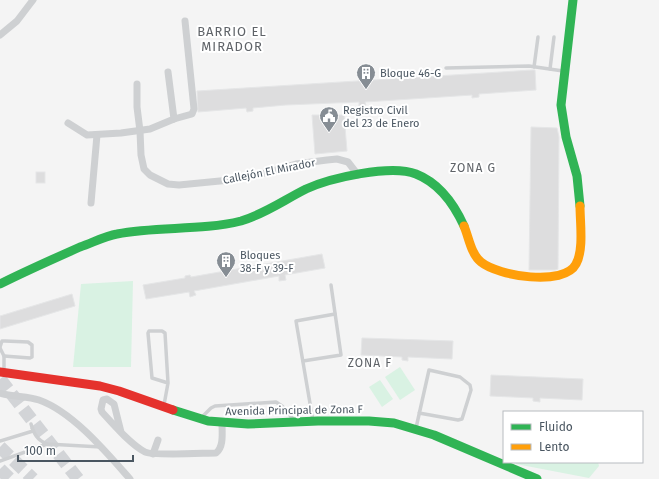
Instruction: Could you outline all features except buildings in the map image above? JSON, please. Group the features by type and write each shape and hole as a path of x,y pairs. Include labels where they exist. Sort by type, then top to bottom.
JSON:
{"street":[{"path":"0,35 17,21 32,0"},
{"path":"0,284 37,266 116,234 220,223 249,218 275,207 316,184 358,175 407,172 415,174 432,183 447,196 463,224 478,258 485,265 516,275 534,278 547,278 568,272 574,269 579,256 580,207 576,174 570,155 562,117 564,71 573,0"},
{"path":"68,123 87,135 97,135 140,131 192,114 194,109 185,21"},
{"path":"168,72 174,119"},
{"path":"137,84 137,108 140,131"},
{"name":"Callejón El Mirador","path":"140,131 141,155 144,169 150,175 173,185 230,180 262,174 296,164 337,159 348,162 358,175"},
{"path":"91,203 97,135"},
{"name":"Avenida Principal de Zona F","path":"2,372 100,386 119,391 200,419 222,423 248,424 313,421 384,422 416,429 434,435 537,479"},
{"path":"0,392 32,398 48,404 68,417 102,447 130,479"},
{"path":"122,432 144,452 153,454 216,453 220,451 221,446 222,423"},
{"path":"153,454 158,440"}],"lane":[{"path":"534,67 538,37"},
{"path":"550,69 554,37"},
{"path":"446,68 534,67 564,71"},
{"path":"303,360 341,355 331,285"},
{"path":"313,421 296,321 335,314"},
{"path":"164,407 168,383 165,333 162,331 149,331 152,378 168,383"},
{"path":"2,372 4,356 0,347 2,341 28,342 32,345 32,357 30,358 4,356"},
{"path":"416,429 419,413 429,370 460,377 470,385 471,390 462,419 458,420 419,413"},
{"path":"200,419 210,408 214,406 276,402 282,406 295,422"},
{"path":"31,424 33,432 40,441 47,444 102,447"},
{"path":"0,441 33,432"},
{"path":"0,461 47,444"}],"green space":[{"path":"133,281 131,367 73,367 81,284"},
{"path":"400,367 415,390 400,400 385,377"},
{"path":"380,380 393,399 382,407 369,387"},
{"path":"598,463 599,466 589,478 516,464"}],"tunnel":[{"path":"0,379 78,479"},
{"path":"0,447 33,479"},
{"path":"0,469 10,479"}],"traffic: fast":[{"path":"573,0 561,105 566,137 577,176 580,206"},
{"path":"0,284 80,247 108,236 148,230 211,226 241,221 258,215 306,189 345,177 377,171 405,171 416,174 432,183 445,195 456,210 464,226"},
{"path":"173,410 208,421 248,424 318,421 369,421 394,423 434,435 537,479"}],"traffic: slow":[{"path":"464,226 475,255 481,262 489,267 515,275 530,277 558,275 569,271 576,264 578,258 581,244 580,206"}],"traffic: jam":[{"path":"0,372 100,386 173,410"}],"place":[{"name":"Bloque 46-G","path":"366,90"},
{"name":"Registro Civil del 23 de Enero","path":"329,133"},
{"name":"Bloques 38-F y 39-F","path":"226,278"}],"district":[{"name":"BARRIO EL MIRADOR","path":"232,38"},
{"name":"ZONA G","path":"473,168"},
{"name":"ZONA F","path":"370,363"}]}
